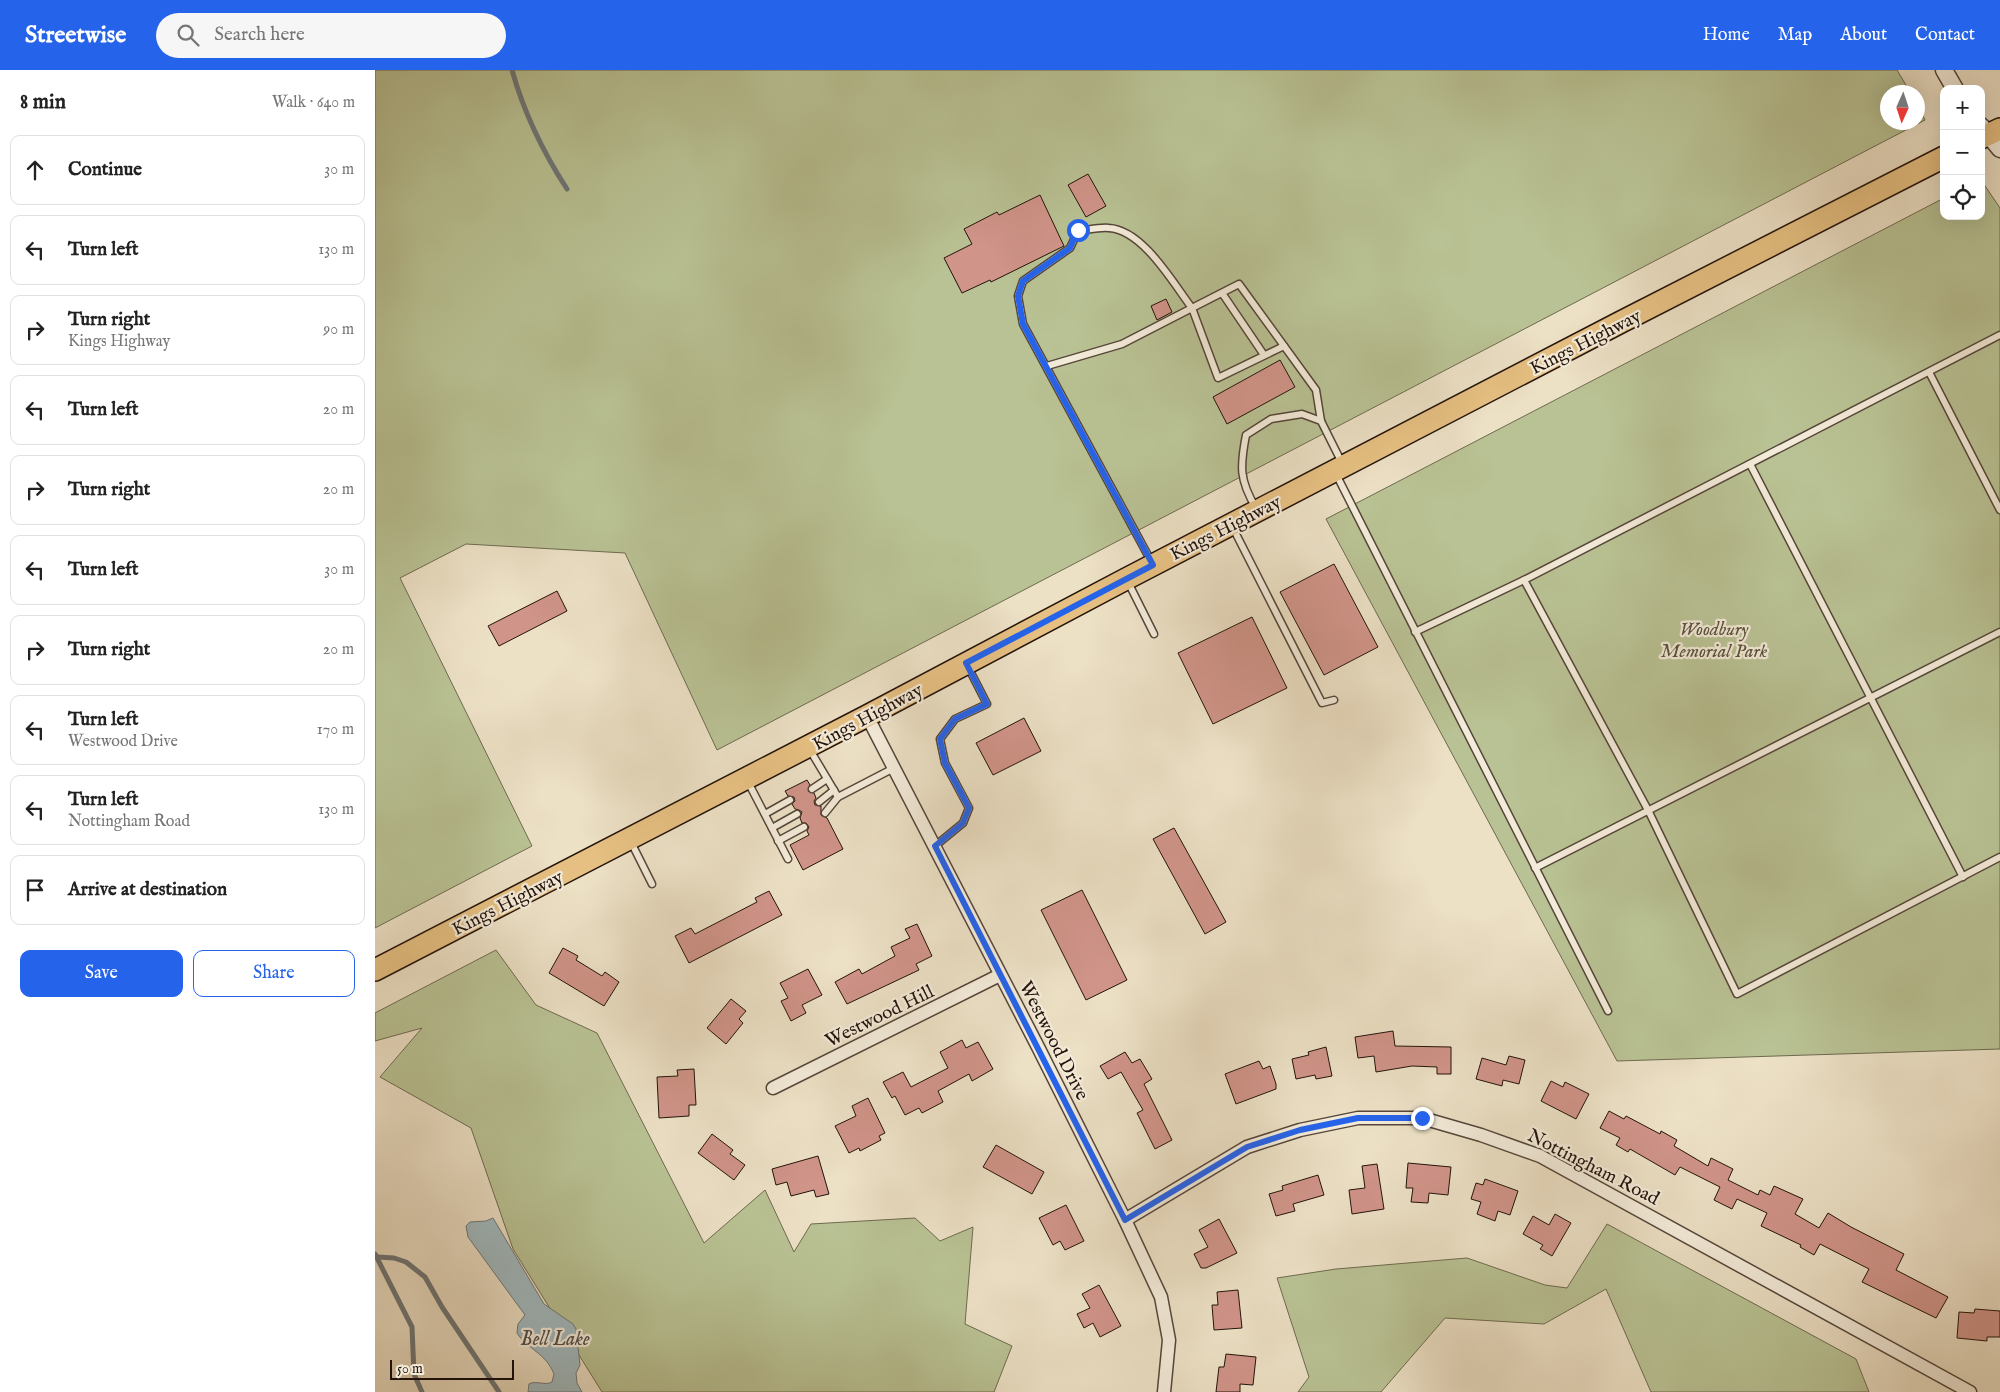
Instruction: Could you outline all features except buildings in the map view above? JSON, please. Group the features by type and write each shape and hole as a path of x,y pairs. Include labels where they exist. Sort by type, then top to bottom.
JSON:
{"main road":[{"name":"Kings Highway","path":"375,970 867,716 1153,565 1940,160"}],"street":[{"path":"1944,70 1953,85"},
{"name":"Westwood Drive","path":"867,716 1125,1220 1161,1297 1169,1340 1165,1392"},
{"name":"Westwood Hill","path":"773,1088 1001,975"},
{"name":"Nottingham Road","path":"1125,1220 1247,1147 1300,1130 1358,1118 1422,1118 1481,1134 1540,1156 1970,1392"}],"lane":[{"path":"1153,565 1023,324 1018,296 1023,281 1070,248 1078,230 1109,228 1128,233 1146,248 1192,308 1218,378 1284,346"},
{"path":"1047,366 1122,344 1239,284 1316,390 1321,421 1339,469 1415,632 1608,1011"},
{"path":"1222,293 1264,355"},
{"path":"1415,632 1524,580 2000,335"},
{"path":"1929,372 2000,510"},
{"path":"1258,511 1247,493 1241,464 1245,435 1271,419 1302,414 1321,421"},
{"path":"1750,464 1963,877"},
{"path":"1231,525 1322,703 1334,700"},
{"path":"1126,579 1154,634"},
{"path":"1524,580 1648,810 1737,994 2000,857"},
{"path":"1535,868 2000,632"},
{"path":"935,846 963,823 969,808 945,763 940,739 955,719 987,704 966,663"},
{"path":"808,746 838,797"},
{"path":"825,814 838,797 894,768"},
{"path":"746,778 788,859"},
{"path":"812,789 827,779"},
{"path":"819,802 834,790"},
{"path":"765,814 790,800"},
{"path":"772,828 797,814"},
{"path":"778,841 804,827"},
{"path":"629,838 652,884"}],"green space":[{"path":"375,70 1897,70 1906,85 1880,85 1880,130 1906,130 717,750 625,553 466,544 400,578 532,846 375,928"},
{"name":"Woodbury Memorial Park","path":"1985,186 2000,208 2000,1049 1617,1061 1326,519 1940,200 1940,220 1985,220"},
{"path":"496,950 536,1005 597,1033 704,1243 765,1190 794,1252 811,1224 915,1218 940,1241 973,1227 965,1324 1012,1346 994,1392 602,1392 513,1249 471,1128 380,1077 422,1028 375,1041 375,1013"},
{"path":"1607,1224 1856,1359 1869,1392 1651,1392 1606,1289 1544,1324 1445,1318 1381,1392 1298,1392 1309,1377 1277,1278 1336,1269 1467,1258 1545,1285 1567,1288"}],"water":[{"name":"Bell Lake","path":"493,1218 544,1304 573,1324 576,1329 580,1365 576,1373 577,1383 582,1392 528,1392 529,1384 552,1382 554,1374 546,1361 521,1339 517,1333 518,1324 525,1315 468,1237 466,1226 470,1222 486,1221"}],"waterway":[{"path":"512,70 522,102 535,132 567,189"},
{"path":"375,1254 412,1327 414,1374 422,1392"},
{"path":"378,1257 394,1258 406,1262 425,1277 442,1307 499,1392"}],"route":[{"path":"1078,230 1070,248 1023,281 1018,296 1023,324 1153,565 966,663 987,704 955,719 940,739 945,763 969,808 963,823 935,846 1125,1220 1247,1147 1300,1130 1358,1118 1422,1118"}]}
